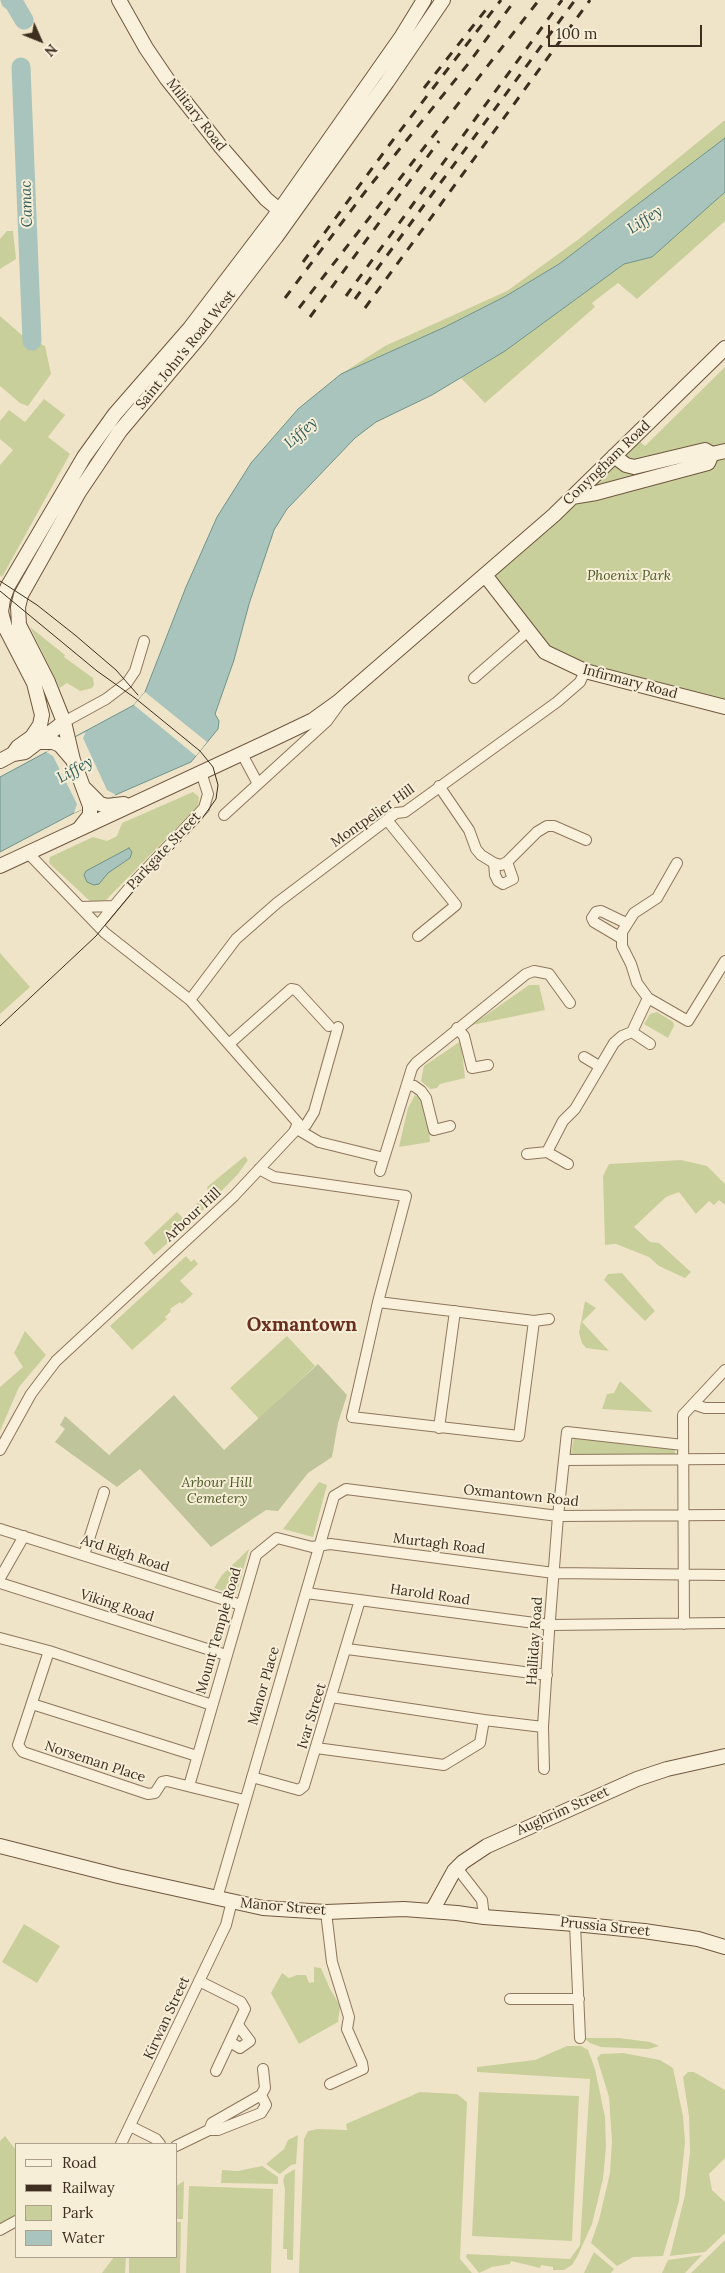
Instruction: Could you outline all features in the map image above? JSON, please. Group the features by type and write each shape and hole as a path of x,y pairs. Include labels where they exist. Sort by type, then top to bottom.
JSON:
{"main road":[{"name":"Military Road","path":"119,0 146,48 167,79 221,147 266,199 284,215"},
{"name":"Saint John's Road West","path":"79,829 90,815 90,806 73,760 64,743 64,722 48,682 19,625 18,607 21,595 72,504 115,438 149,394 200,336 284,215 424,0"},
{"name":"Saint John's Road West","path":"13,754 18,747 32,737 40,725 42,715 34,683 5,627 1,612 2,599 8,586 84,457 103,430 284,215 423,31 443,0"},
{"name":"Conyngham Road","path":"485,575 572,497 725,348"},
{"path":"614,456 626,465 634,467 705,450 718,452"},
{"path":"572,497 596,493 708,463 718,452"},
{"name":"Infirmary Road","path":"485,575 545,652 585,671 725,707"},
{"name":"Parkgate Street","path":"137,801 312,720 346,694 485,575"},
{"path":"0,761 13,754 24,752 40,742 64,722"},
{"path":"40,742 64,743"},
{"path":"84,788 100,804 107,806 137,801"},
{"path":"0,866 137,801"},
{"name":"Aughrim Street","path":"432,1911 445,1885 457,1868 472,1856 499,1840 622,1784 667,1769 725,1756"},
{"name":"Manor Street","path":"0,1846 118,1876 263,1908 326,1912 404,1909 484,1917"},
{"name":"Prussia Street","path":"484,1917 575,1924 663,1934 725,1947"}],"street":[{"path":"474,678 528,631"},
{"path":"64,722 120,688 135,671 144,641"},
{"name":"Montpelier Hill","path":"190,1000 236,939 277,903 396,813 405,812 564,696 580,682 585,671"},
{"name":"Parkgate Street","path":"224,815 328,722 346,694"},
{"path":"242,754 258,784"},
{"name":"Parkgate Street","path":"99,924 204,808 208,794 201,772"},
{"path":"439,786 465,824 476,849 481,855 494,863 501,865 507,862 536,832 547,826 560,828 586,840"},
{"path":"388,820 456,905 418,936"},
{"path":"28,853 108,935 190,1000 295,1117 298,1122 296,1129 320,1142 384,1158"},
{"path":"494,863 494,875 498,882 503,884 513,879 507,862"},
{"path":"676,862 657,898 634,913 626,924 621,938 622,946 631,964 637,983 648,998 688,1021 725,961"},
{"path":"81,907 114,906"},
{"path":"621,938 594,922 592,918 596,912 601,911 626,924"},
{"path":"380,1171 412,1068 416,1063 526,974 534,971 549,974 570,1003"},
{"name":"Arbour Hill","path":"0,1450 31,1394 56,1361 220,1210 296,1129 306,1125 314,1112 333,1026 296,990 291,989 229,1044"},
{"path":"547,1152 563,1121 575,1109 614,1043 622,1036 632,1032 648,998"},
{"path":"457,1028 464,1036 472,1068 488,1066"},
{"path":"632,1032 650,1044"},
{"path":"584,1057 599,1066"},
{"path":"407,1085 421,1091 426,1098 434,1130 450,1126"},
{"path":"527,1154 547,1152 568,1164"},
{"path":"259,1169 274,1176 406,1196 378,1302 352,1417 519,1436 534,1321"},
{"path":"378,1302 534,1321 549,1319"},
{"path":"439,1428 447,1372 460,1311"},
{"path":"684,1624 683,1415 725,1370"},
{"path":"693,1404 705,1408 725,1408"},
{"name":"Halliday Road","path":"544,1769 543,1726 558,1516 567,1432 683,1445"},
{"path":"564,1460 725,1459"},
{"name":"Oxmantown Road","path":"346,1489 558,1516 725,1515"},
{"name":"Manor Place","path":"217,1898 334,1496 346,1489"},
{"path":"84,1555 104,1492"},
{"name":"Ard Righ Road","path":"0,1529 241,1605"},
{"path":"0,1578 24,1536"},
{"name":"Mount Temple Road","path":"189,1786 256,1555 277,1538 312,1547 321,1544"},
{"name":"Murtagh Road","path":"321,1544 554,1573 725,1575"},
{"name":"Viking Road","path":"0,1583 226,1655"},
{"name":"Harold Road","path":"306,1593 550,1625 725,1623"},
{"name":"Ivar Street","path":"252,1777 299,1790 302,1789 347,1649 360,1600"},
{"path":"0,1638 49,1651 212,1705"},
{"path":"347,1649 547,1675"},
{"path":"49,1651 32,1704 197,1756"},
{"path":"331,1697 484,1720 543,1726"},
{"name":"Norseman Place","path":"32,1704 18,1745 20,1749 34,1757 148,1794 155,1793 162,1782 166,1781 244,1800"},
{"path":"316,1748 444,1765 480,1743 484,1720"},
{"path":"457,1868 482,1900 484,1917"},
{"name":"Kirwan Street","path":"122,2143 226,1925 232,1902"},
{"path":"326,1912 332,1962 349,2017 347,2029 363,2069 330,2084"},
{"path":"575,1924 580,2038"},
{"path":"199,1981 244,2005 238,2025 216,2071"},
{"path":"510,1999 579,1999"},
{"path":"230,2042 240,2048 250,2041 238,2025"},
{"path":"209,2130 212,2123 260,2095 265,2088 263,2069"},
{"path":"178,2145 209,2130 218,2130 260,2113 266,2105 260,2095"},
{"path":"130,2126 156,2138 159,2143"},
{"path":"0,2230 15,2222"}],"green space":[{"path":"725,120 725,138 559,264 506,296 445,327 341,374 385,346 507,291 579,239"},
{"path":"725,192 725,221 637,299 618,283 592,303 595,307 485,403 461,378 505,351 624,264 651,257"},
{"path":"7,231 13,231 16,259 0,269 0,239"},
{"path":"0,316 23,336 45,346 51,374 28,406 20,403 0,386"},
{"name":"Phoenix Park","path":"725,367 725,700 562,656 534,638 485,575 634,437 645,446"},
{"path":"44,399 65,415 48,437 70,454 2,577 0,575 0,465 13,450 0,439 0,421 9,410 25,422"},
{"path":"30,627 65,655 64,657 93,678 94,685 92,688 80,691 67,683 60,688"},
{"path":"193,792 199,797 198,806 106,900 91,902 49,863 50,857 93,837 107,841 117,836 122,823"},
{"path":"0,953 30,987 0,1014"},
{"path":"529,985 539,985 545,1010 472,1025"},
{"path":"657,1012 673,1022 674,1026 668,1038 644,1024 650,1014"},
{"path":"461,1041 465,1078 440,1084 437,1088 430,1089 421,1081 424,1066"},
{"path":"415,1095 422,1099 429,1121 430,1142 399,1147 408,1108"},
{"path":"245,1156 248,1160 238,1174 202,1211 196,1204 208,1193 207,1187"},
{"path":"681,1160 707,1166 725,1184 725,1205 719,1200 714,1205 709,1201 696,1214 679,1192 666,1197 634,1227 650,1242 659,1243 691,1272 685,1278 659,1266 649,1257 616,1244 605,1245 603,1176 609,1164"},
{"path":"177,1212 189,1224 154,1255 144,1243"},
{"path":"186,1256 191,1262 194,1259 198,1264 180,1281 193,1294 182,1304 180,1302 170,1309 171,1311 165,1317 167,1319 132,1350 110,1326"},
{"path":"622,1273 655,1311 645,1321 604,1280 608,1274"},
{"path":"585,1301 596,1308 582,1322 609,1351 586,1348 582,1343 579,1333"},
{"path":"25,1331 46,1355 19,1387 0,1431 0,1387 23,1367 14,1353"},
{"path":"287,1336 315,1366 259,1419 230,1388"},
{"name":"Arbour Hill Cemetery","path":"318,1364 347,1395 338,1423 332,1457 308,1473 278,1511 266,1510 211,1547 140,1469 117,1487 55,1442 65,1429 60,1425 65,1416 109,1455 174,1395 224,1450"},
{"path":"620,1381 653,1412 602,1409 607,1394 614,1393"},
{"path":"574,1436 675,1448 675,1456 571,1455"},
{"path":"319,1482 327,1485 313,1537 283,1529"},
{"path":"249,1549 236,1595 214,1588 222,1575"},
{"path":"24,1924 60,1946 37,1983 2,1962"},
{"path":"314,1967 321,1968 340,2006 338,2022 299,2044 271,1993 282,1973 289,1978 297,1975 306,1975 309,1983 314,1982"},
{"path":"584,2038 619,2038 650,2042 659,2046 649,2049 601,2047 590,2043"},
{"path":"567,2046 581,2046 588,2050 595,2069 605,2117 606,2147 603,2179 592,2224 572,2265 564,2270 553,2270 553,2267 541,2265 540,2268 511,2261 510,2264 492,2267 479,2273 466,2257 467,2254 570,2259 580,2245 590,2079 477,2072 477,2067 535,2060"},
{"path":"623,2053 660,2060 673,2068 683,2116 685,2142 679,2201 663,2256 633,2257 617,2266 591,2243 599,2220 610,2173 612,2141 609,2097 597,2058 601,2054"},
{"path":"688,2072 694,2072 725,2090 725,2158 709,2174 712,2190 725,2202 725,2233 705,2252 670,2256 685,2195 690,2152 689,2116 683,2077"},
{"path":"420,2092 457,2094 467,2102 460,2259 472,2273 299,2273 304,2139 308,2131 318,2129 347,2130 346,2124"},
{"path":"479,2092 579,2096 572,2241 472,2236"},
{"path":"298,2135 296,2164 291,2165 280,2174 266,2164 284,2149 288,2140"},
{"path":"5,2136 15,2149 15,2218 0,2226 0,2141"},
{"path":"262,2166 278,2177 278,2184 221,2183 222,2170 238,2171"},
{"path":"295,2169 293,2260 290,2260 287,2259 287,2249 283,2249 285,2189 283,2181 285,2175"},
{"path":"184,2181 183,2219 178,2219 178,2185"},
{"path":"189,2186 273,2189 271,2273 186,2273"},
{"path":"178,2222 181,2222 180,2273 129,2273 129,2258 178,2258"},
{"path":"725,2240 725,2273 691,2273"},
{"path":"594,2252 614,2269 611,2273 584,2273"},
{"path":"702,2255 685,2273 662,2273 668,2260"},
{"path":"113,2258 126,2258 125,2273 102,2273"}],"water":[{"name":"Liffey","path":"725,138 725,192 652,257 624,264 505,351 432,395 376,422 355,438 287,509 274,530 249,604 234,660 215,714 219,721 218,729 191,762 74,813 0,852 0,777 134,705 145,692 186,587 217,517 251,463 298,409 341,374 445,327 506,296 559,264"},
{"path":"129,848 132,852 130,858 108,873 99,884 94,885 87,882 84,875 86,871"}],"pier":[{"path":"145,692 207,742 196,756 134,705"},
{"path":"86,732 83,738 107,790 116,795 74,813 77,804 53,756 46,752"}],"waterway":[{"name":"Camac","path":"10,0 14,3 24,20"},
{"name":"Camac","path":"21,67 32,341"}],"tram line":[{"path":"0,581 37,605 75,635 116,670 138,695"},
{"path":"0,591 97,671 135,698 200,751 213,767 218,785 216,799 201,820 140,883 96,936 0,1026"}],"railway":[{"path":"303,262 390,144 501,0"},
{"path":"285,298 365,192 468,64 515,0"},
{"path":"299,308 539,0"},
{"path":"346,296 562,0"},
{"path":"355,299 575,0"},
{"path":"365,308 590,0"},
{"path":"424,88 488,7"},
{"path":"310,317 439,141"}],"district":[{"name":"Oxmantown","path":"302,1326"}]}
